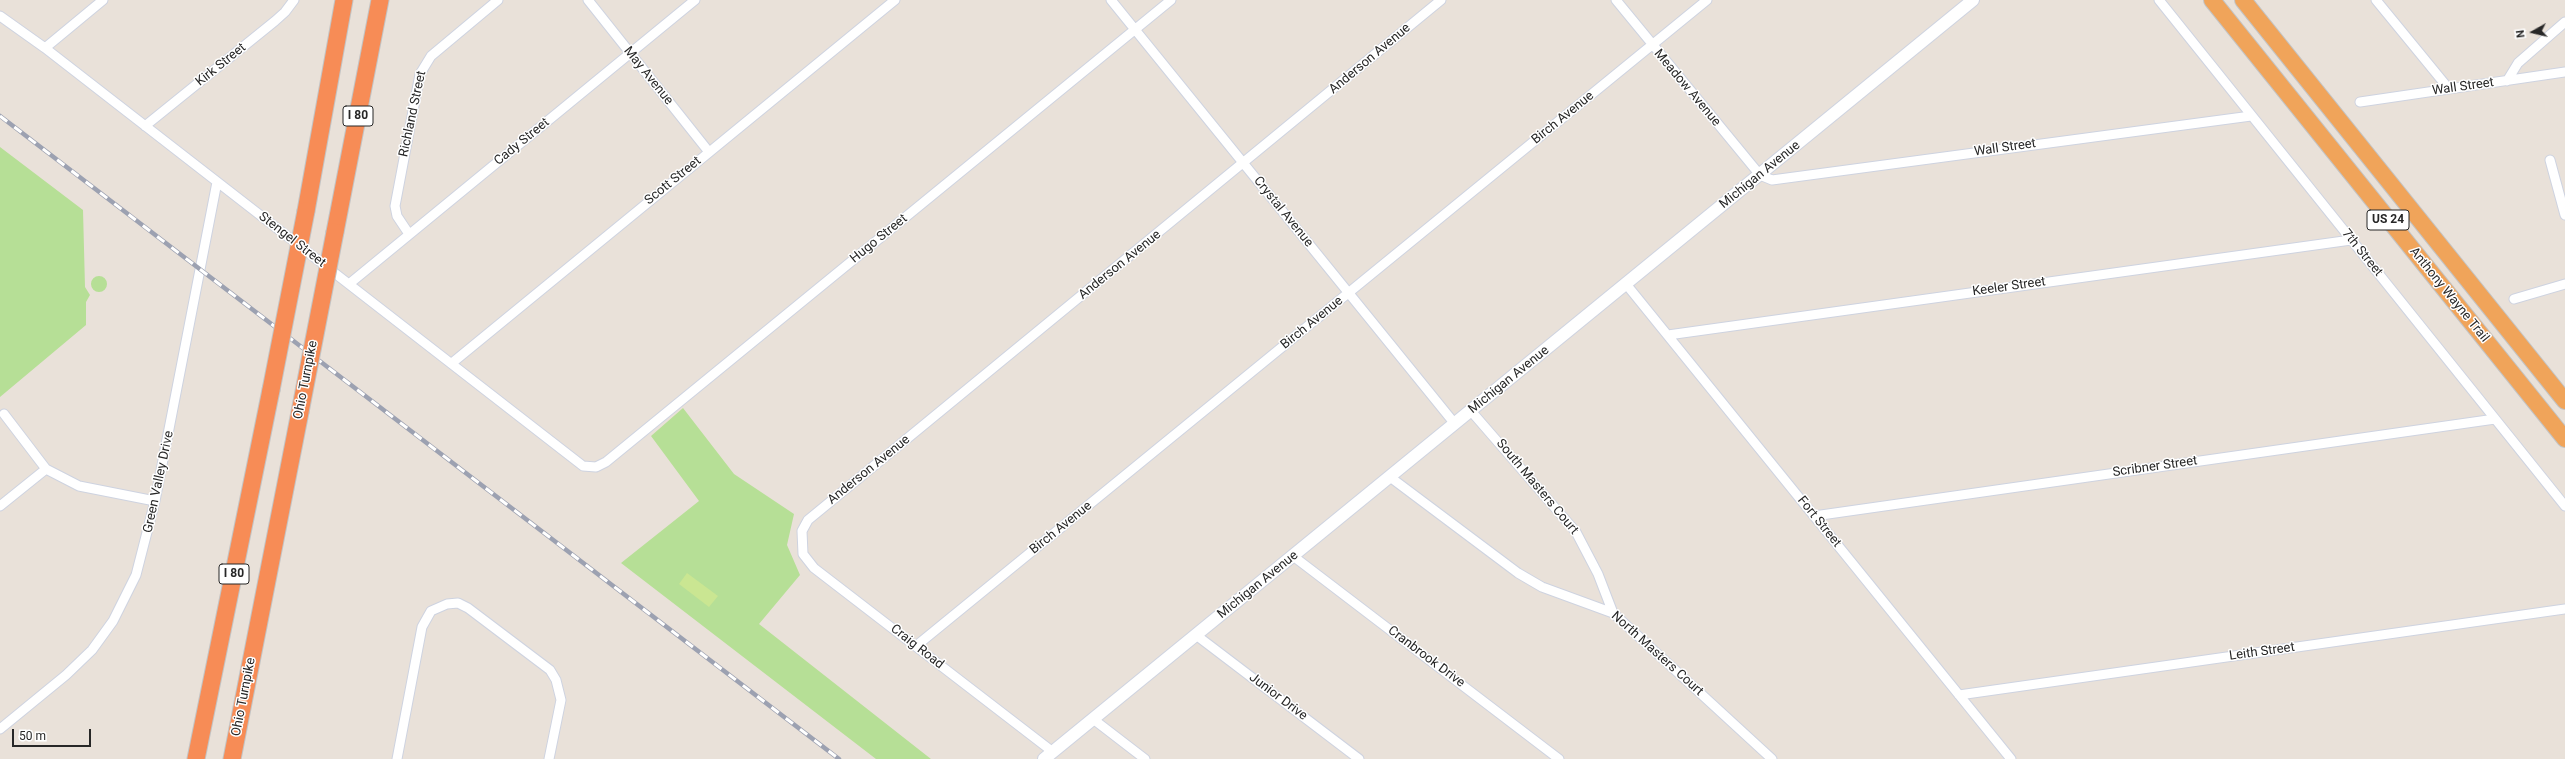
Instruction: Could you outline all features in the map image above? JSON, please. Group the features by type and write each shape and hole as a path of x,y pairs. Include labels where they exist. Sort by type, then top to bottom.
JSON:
{"highway":[{"name":"I 80","path":"196,759 306,211 344,0"},
{"name":"Ohio Turnpike","path":"232,759 380,0"},
{"name":"Anthony Wayne Trail","path":"2212,0 2565,439"},
{"name":"Anthony Wayne Trail","path":"2243,0 2565,401"}],"street":[{"path":"45,48 103,0"},
{"name":"Kirk Street","path":"145,126 286,12 294,0"},
{"name":"Richland Street","path":"409,234 397,216 395,206 420,74 425,62 435,52 498,0"},
{"name":"May Avenue","path":"588,0 709,152"},
{"name":"Cady Street","path":"349,284 695,0"},
{"name":"Scott Street","path":"452,363 895,0"},
{"name":"Crystal Avenue","path":"1111,0 1455,424"},
{"name":"Hugo Street","path":"583,466 596,466 606,462 1171,0"},
{"name":"Anderson Avenue","path":"802,531 808,520 1244,164 1441,0"},
{"name":"Meadow Avenue","path":"1616,0 1760,175"},
{"name":"Birch Avenue","path":"916,646 1707,0"},
{"name":"Michigan Avenue","path":"1048,756 1973,0"},
{"name":"7th Street","path":"2159,0 2565,506"},
{"path":"2381,2 2449,89"},
{"name":"Stengel Street","path":"0,16 45,48 583,466"},
{"path":"2507,81 2518,63 2565,22"},
{"name":"Wall Street","path":"2360,102 2565,72"},
{"name":"Wall Street","path":"1760,175 1772,180 2251,116"},
{"path":"2550,160 2565,215"},
{"name":"Green Valley Drive","path":"0,729 66,675 92,650 113,621 136,575 155,502 217,182"},
{"name":"Keeler Street","path":"1668,335 2351,240"},
{"name":"Fort Street","path":"1626,284 2011,759"},
{"path":"2514,299 2565,284"},
{"name":"South Masters Court","path":"1472,411 1576,532 1598,574 1613,612"},
{"path":"4,414 46,469 79,486 155,502"},
{"name":"Scribner Street","path":"1814,516 2495,419"},
{"path":"0,506 46,469"},
{"name":"North Masters Court","path":"1390,477 1518,574 1542,587 1613,612 1772,759"},
{"name":"Craig Road","path":"802,531 803,554 814,568 916,646 1048,756"},
{"name":"Cranbrook Drive","path":"1293,556 1558,759"},
{"path":"397,759 422,627 431,611 447,604 458,603 468,608 550,670 556,680 560,700 549,759"},
{"name":"Leith Street","path":"1959,695 2565,609"},
{"name":"Junior Drive","path":"1196,635 1359,759"},
{"path":"1093,719 1145,759"}],"green space":[{"path":"0,147 83,210 85,287 90,295 86,302 86,325 0,397"},
{"path":"99,276 105,278 107,284 105,290 99,292 93,290 91,284 93,278"},
{"path":"683,408 734,474 794,514 787,545 800,575 759,624 931,759 876,759 621,563 699,501 651,436"},
{"path":"687,573 718,596 709,607 679,584"}],"railway":[{"path":"0,116 839,759"}]}
